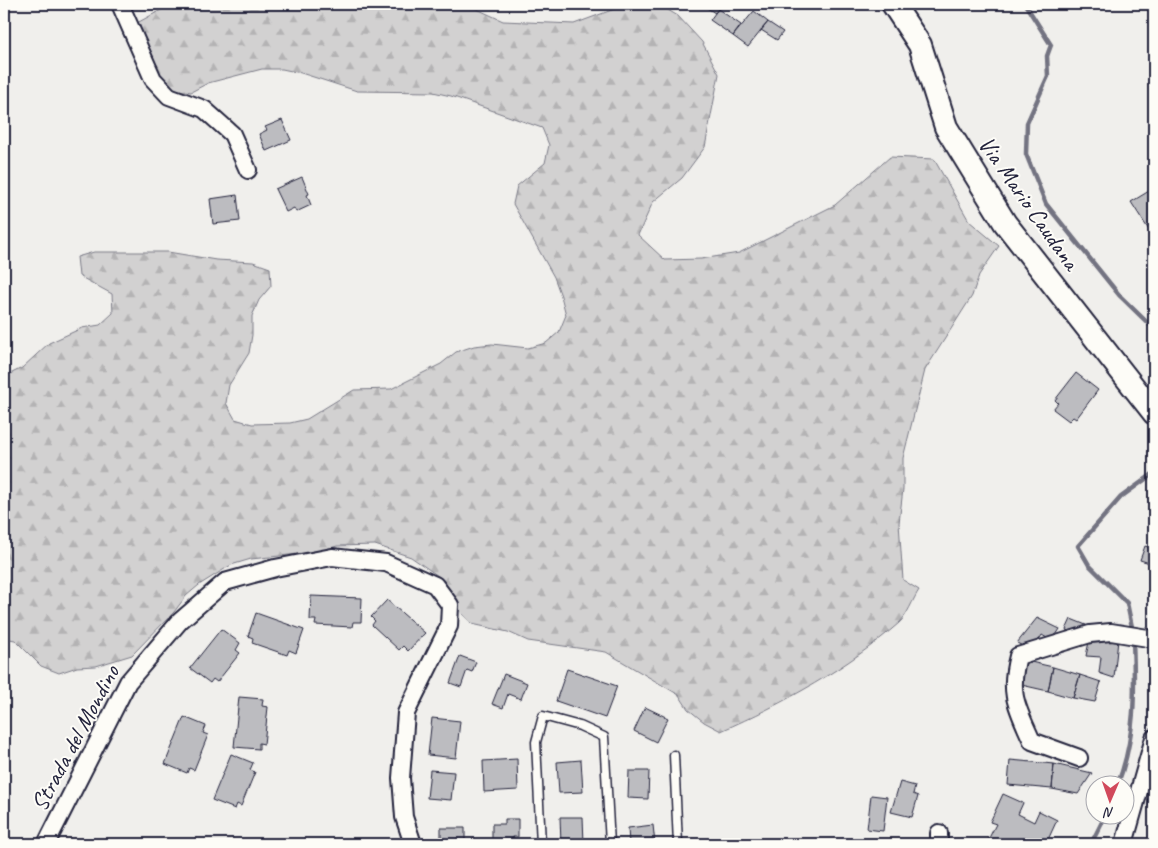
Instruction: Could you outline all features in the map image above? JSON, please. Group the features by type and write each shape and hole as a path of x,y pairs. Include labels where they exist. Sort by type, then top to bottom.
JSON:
{"main road":[{"name":"Via Mario Caudana","path":"893,4 920,46 946,127 1005,223 1154,414"}],"street":[{"path":"120,4 153,79 169,96 204,108 232,134 248,170"},
{"name":"Strada del Mondino","path":"46,844 128,682 180,621 225,582 275,568 332,557 386,563 435,585 450,605 449,626 406,712 401,778 404,817 413,844"},
{"path":"1079,758 1032,741 1012,693 1013,673 1018,656 1090,634 1111,632 1154,639"},
{"path":"1124,844 1154,738"}],"lane":[{"path":"541,844 536,742 543,716 580,726 604,737 610,844"},
{"path":"674,756 678,844"}],"green space":[{"path":"172,4 466,4 503,21 574,24 628,4 658,4 678,16 702,42 719,74 705,147 682,178 653,202 638,235 665,260 701,259 739,253 835,205 890,157 934,159 969,221 999,246 979,275 972,296 925,370 903,458 903,489 899,523 903,580 919,590 902,620 859,655 837,669 791,697 721,731 704,722 688,709 679,695 606,652 528,641 508,632 472,624 459,610 452,593 441,578 411,557 375,545 337,546 317,552 251,559 231,565 199,585 186,596 174,612 132,655 96,666 77,667 59,673 41,666 15,640 4,638 4,377 22,368 49,343 82,328 100,325 113,313 112,294 79,276 77,257 94,252 168,252 216,260 253,262 270,268 271,286 259,300 252,316 252,335 249,353 229,385 226,403 235,419 252,424 290,423 307,419 354,390 391,389 441,364 456,352 474,346 492,344 528,348 546,343 559,332 566,315 554,277 513,204 517,186 545,163 549,145 542,128 451,96 433,92 357,91 301,73 282,69 262,69 208,83 191,92 173,89 160,75 153,58 142,41 137,23"}],"building":[{"path":"701,4 722,4 715,13"},
{"path":"718,9 741,25 733,36 710,20"},
{"path":"754,11 768,22 748,47 733,36"},
{"path":"768,22 783,32 777,40 761,30"},
{"path":"282,120 291,140 266,151 259,134 267,130 265,127"},
{"path":"302,177 311,205 296,212 294,208 286,212 275,189"},
{"path":"1154,188 1154,238 1131,202"},
{"path":"237,195 240,221 213,224 210,199"},
{"path":"1076,373 1098,390 1076,419 1073,417 1069,421 1053,409 1058,403 1055,400"},
{"path":"1145,546 1154,549 1153,564 1140,560"},
{"path":"311,596 362,598 361,622 353,622 352,627 315,625 316,620 310,620"},
{"path":"387,600 425,633 408,651 403,646 399,650 372,625 375,621 371,617"},
{"path":"256,613 304,630 296,653 289,650 287,655 252,643 253,638 248,636"},
{"path":"1037,618 1060,629 1052,641 1042,635 1032,651 1017,643"},
{"path":"1071,619 1086,625 1081,636 1066,630"},
{"path":"221,629 240,643 236,650 240,653 217,682 213,679 210,683 190,668"},
{"path":"1090,637 1118,640 1114,678 1099,673 1101,657 1086,656"},
{"path":"460,656 476,662 472,672 467,670 461,687 450,683"},
{"path":"1022,660 1053,667 1048,691 1017,684"},
{"path":"1053,667 1080,675 1073,698 1048,691"},
{"path":"567,669 617,686 605,718 556,701"},
{"path":"504,674 527,683 521,699 508,694 503,708 492,704"},
{"path":"1080,675 1101,682 1095,702 1073,698"},
{"path":"239,697 263,699 262,706 268,707 264,744 259,743 259,749 234,747"},
{"path":"645,707 668,718 656,742 634,731"},
{"path":"184,717 206,726 203,733 208,735 194,770 189,768 187,773 165,764"},
{"path":"432,718 460,721 456,758 428,755"},
{"path":"231,754 253,763 250,770 255,772 241,806 237,804 235,809 212,800"},
{"path":"517,759 518,790 484,792 483,761"},
{"path":"581,760 583,792 559,793 557,762"},
{"path":"1010,760 1054,764 1052,789 1008,785"},
{"path":"1054,764 1092,773 1090,776 1086,776 1086,782 1078,794 1052,789"},
{"path":"430,770 454,772 451,800 427,798"},
{"path":"629,771 649,771 648,799 628,798"},
{"path":"900,782 915,786 913,794 918,796 912,817 891,812"},
{"path":"1151,786 1154,786 1154,807 1149,806"},
{"path":"1003,794 1023,803 1018,814 1034,822 1039,811 1057,820 1046,844 986,844 996,824 990,822"},
{"path":"871,795 887,797 883,831 867,829"},
{"path":"560,817 583,817 584,844 561,844"},
{"path":"505,819 518,819 518,837 513,837 513,843 492,844 492,824 505,824"},
{"path":"653,825 655,844 629,844 628,828"},
{"path":"441,828 465,828 465,844 441,844"}],"waterway":[{"path":"1025,4 1051,45 1047,56 1048,76 1027,123 1026,154 1046,204 1120,296 1154,329"},
{"path":"1133,632 1127,603 1089,565 1078,546 1121,497 1154,473"},
{"path":"1120,776 1128,750 1133,714 1133,640"},
{"path":"1091,844 1100,826"}]}
